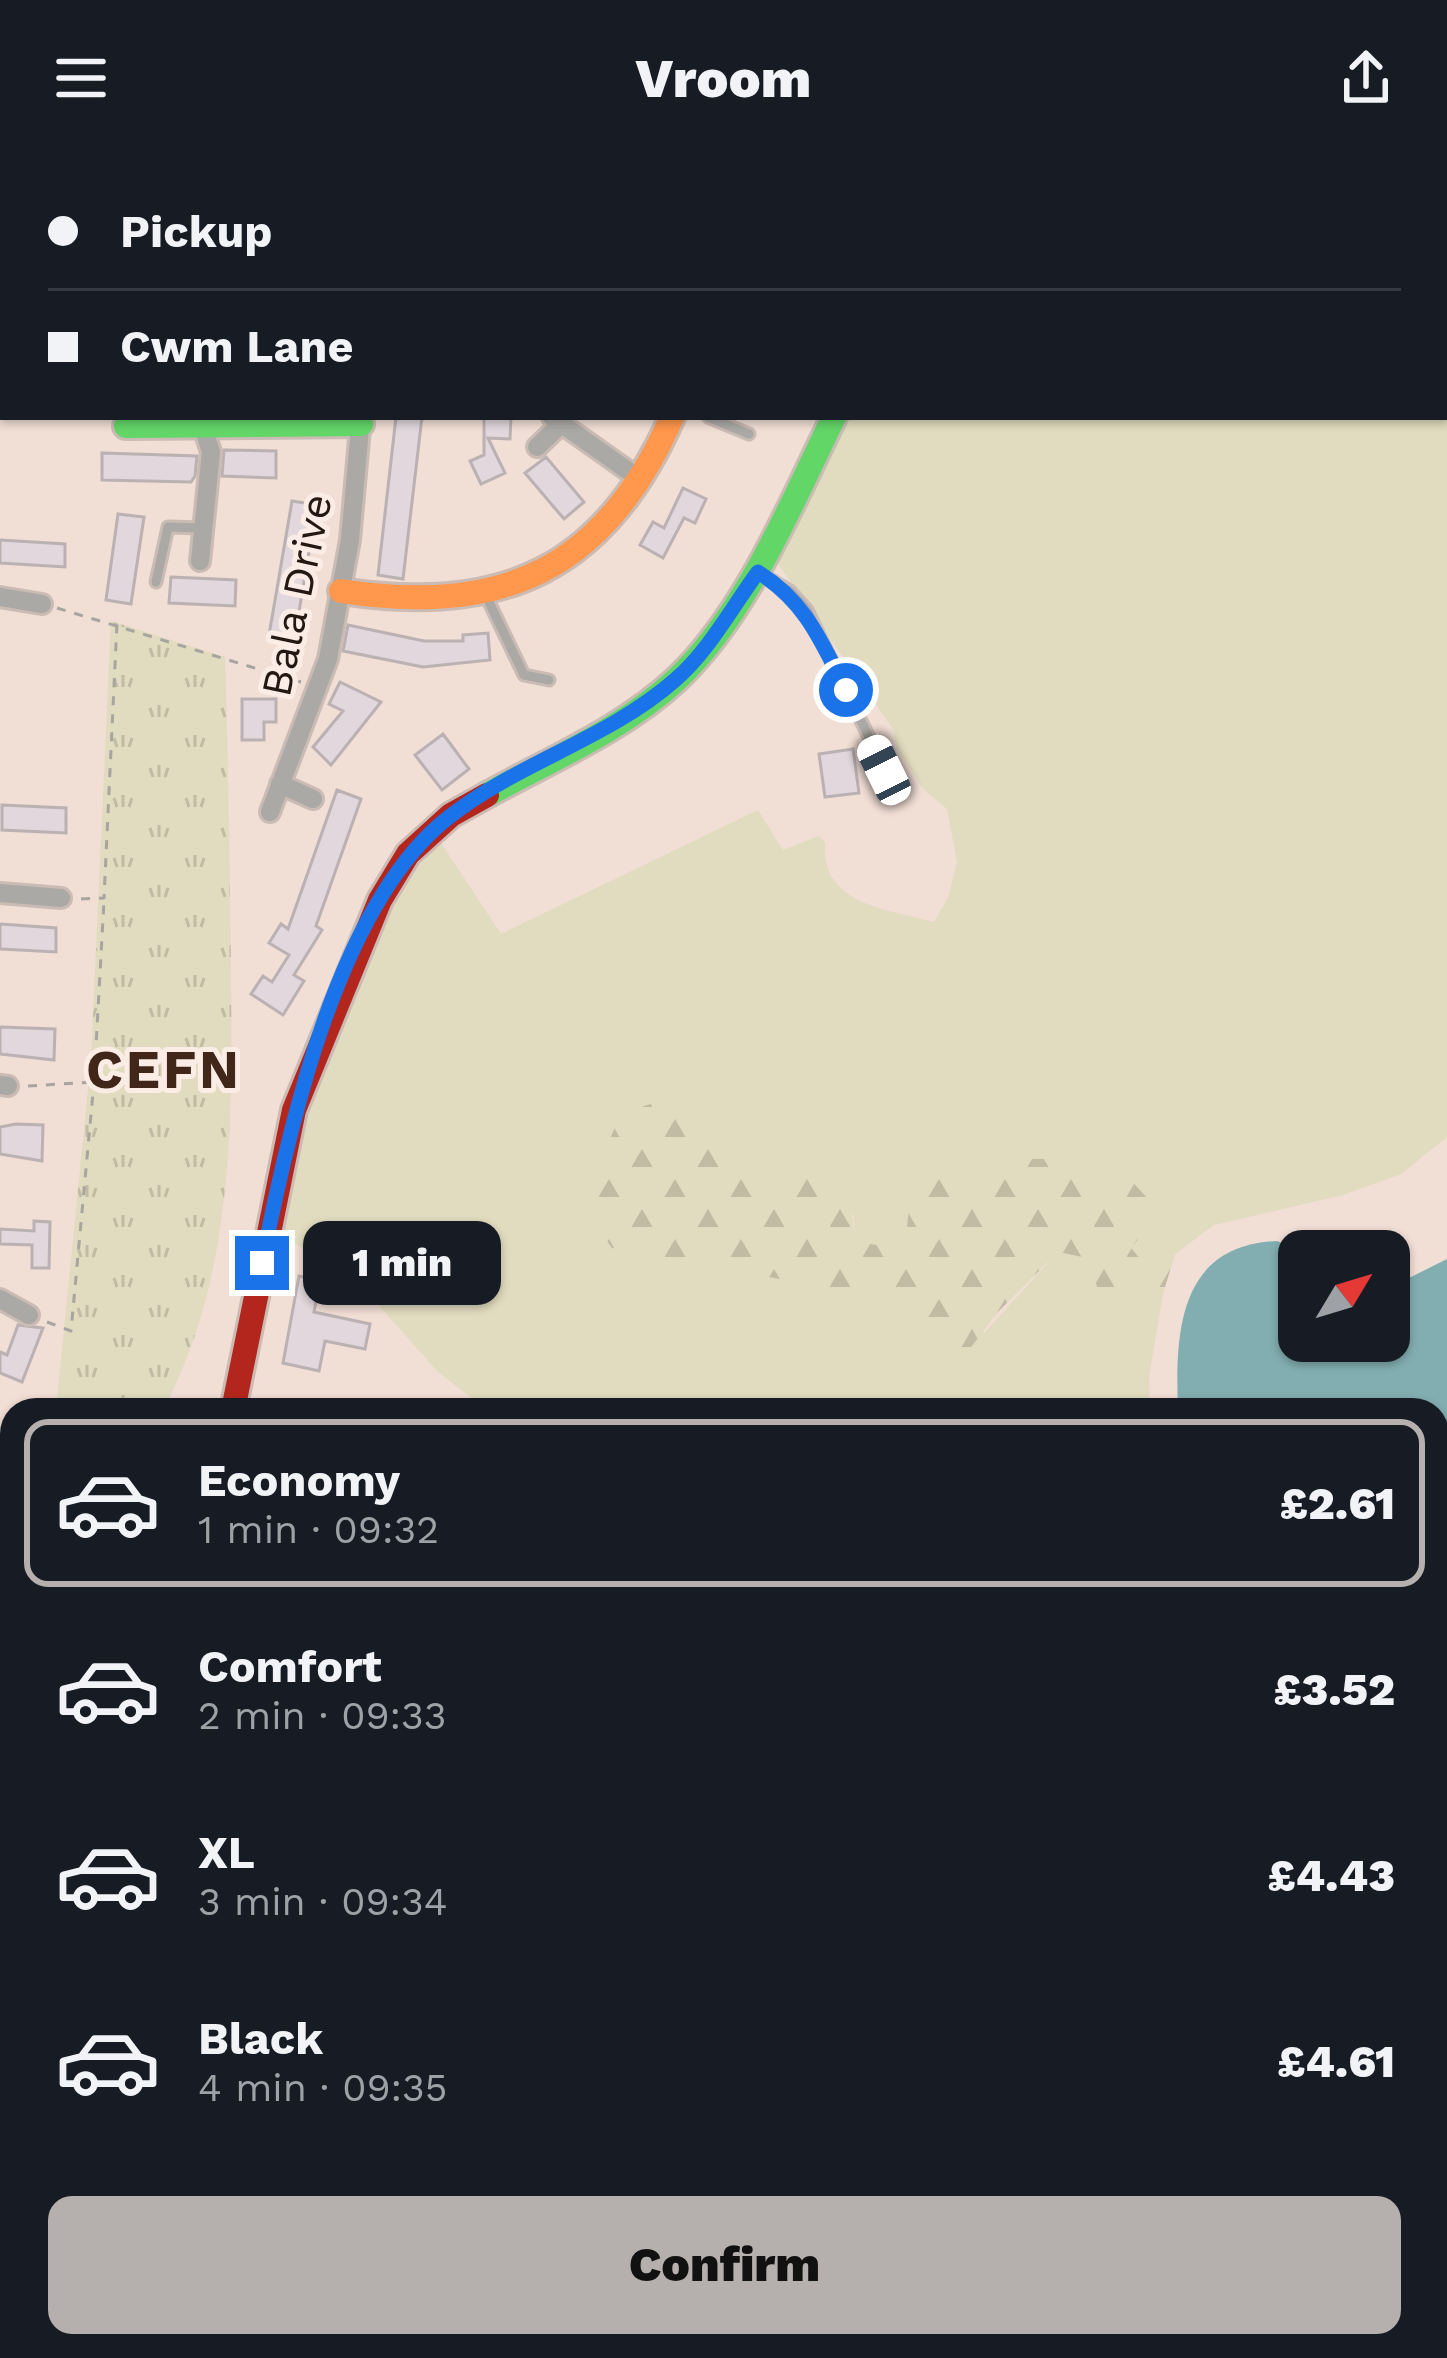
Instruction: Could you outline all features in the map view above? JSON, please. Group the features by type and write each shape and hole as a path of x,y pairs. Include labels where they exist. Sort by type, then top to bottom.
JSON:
{"street":[{"path":"126,426 361,420"},
{"name":"Bala Drive","path":"270,812 320,688 341,591 361,420"},
{"path":"537,447 554,420"},
{"path":"556,420 641,480"},
{"path":"341,591 405,601 485,594 546,568 612,520 641,480 671,420"},
{"path":"234,1398 294,1110 357,949 399,869 451,815 615,724 678,678 758,572 833,420"},
{"path":"200,562 211,452 203,427"},
{"path":"0,597 42,604"},
{"path":"280,784 313,800"},
{"path":"0,893 61,898"},
{"path":"0,1299 28,1315"}],"lane":[{"path":"715,420 749,434"},
{"path":"156,582 168,527 205,528"},
{"path":"758,572 790,592 807,610 884,770"},
{"path":"485,594 524,675 548,680"}],"path":[{"path":"42,604 320,688"},
{"path":"64,1329 71,1331 94,1082 117,623"},
{"path":"4,1086 94,1082"}],"green space":[{"path":"844,420 1447,420 1447,1137 1401,1174 1343,1195 1214,1225 1175,1254 1144,1263 1130,1247 1128,1177 1088,1183 1037,1159 964,1179 922,1170 909,1207 906,1250 855,1242 854,1216 809,1176 782,1180 722,1156 608,1145 602,1184 587,1215 612,1248 887,1299 936,1338 985,1332 1058,1252 1087,1258 1099,1292 1163,1294 1150,1398 471,1398 437,1371 361,1285 283,1236 300,1115 386,908 439,840 501,934 758,810 783,850 819,836 834,880 845,892 877,908 934,922 948,898 957,862 947,809 923,789 897,749 893,729 774,558"},
{"path":"111,621 225,657 229,1139 216,1251 204,1305 169,1398 57,1398 91,1059"},
{"path":"681,1098 716,1123 723,1156 782,1180 809,1176 848,1189 856,1242 905,1249 909,1207 922,1169 968,1179 1017,1159 1050,1159 1088,1183 1128,1177 1160,1212 1131,1248 1144,1263 1175,1254 1163,1294 1099,1292 1087,1258 1058,1252 997,1313 969,1350 936,1338 887,1299 612,1248 587,1215 612,1136 631,1112"}],"water":[{"path":"1278,1241 1278,1362 1410,1362 1410,1277 1447,1259 1447,1398 1178,1398 1182,1323 1202,1275 1220,1258 1244,1246"}],"building":[{"path":"396,420 422,420 403,579 378,575"},
{"path":"484,420 511,420 510,439 488,438 505,473 481,484 470,461 484,455"},
{"path":"224,450 276,451 276,478 222,476"},
{"path":"102,453 197,456 195,476 191,482 102,480"},
{"path":"546,457 584,502 564,519 525,473"},
{"path":"683,488 706,499 695,523 684,518 663,558 640,545 653,522 664,528"},
{"path":"292,501 317,505 294,641 269,635"},
{"path":"118,514 144,517 131,604 106,600"},
{"path":"0,540 65,544 65,567 0,563"},
{"path":"171,577 236,580 235,606 169,603"},
{"path":"348,625 424,641 463,641 463,635 488,633 490,660 423,667 343,651"},
{"path":"340,682 381,702 331,765 313,747 343,711 329,704"},
{"path":"242,699 276,699 276,722 264,722 264,740 242,740"},
{"path":"443,734 469,769 442,790 415,755"},
{"path":"853,749 859,793 825,797 819,754"},
{"path":"337,790 361,799 316,926 322,930 294,975 304,981 283,1015 251,994 263,976 272,982 289,955 269,943 281,924 288,929"},
{"path":"2,805 66,808 66,833 2,830"},
{"path":"0,924 56,928 56,952 0,949"},
{"path":"0,1027 55,1029 54,1060 0,1054"},
{"path":"43,1125 42,1161 0,1154 0,1127"},
{"path":"34,1221 50,1222 49,1268 32,1268 32,1245 0,1244 0,1229 34,1231"},
{"path":"299,1276 320,1281 314,1312 370,1324 365,1349 325,1341 319,1371 283,1363"},
{"path":"18,1325 43,1328 22,1382 0,1373 0,1352 7,1355"}],"traffic: fast":[{"path":"487,795 634,713 702,652 766,555 833,420"},
{"path":"126,426 361,424"}],"traffic: slow":[{"path":"341,591 451,596 499,587 542,571 580,546 615,512 670,420"}],"traffic: jam":[{"path":"235,1398 294,1110 380,900 408,854 451,815 487,795"}],"district":[{"name":"CEFN","path":"164,1069"}],"route":[{"path":"262,1263 294,1110 315,1049 380,900 408,854 451,815 615,724 678,678 758,572 790,592 807,610 846,690"}]}
